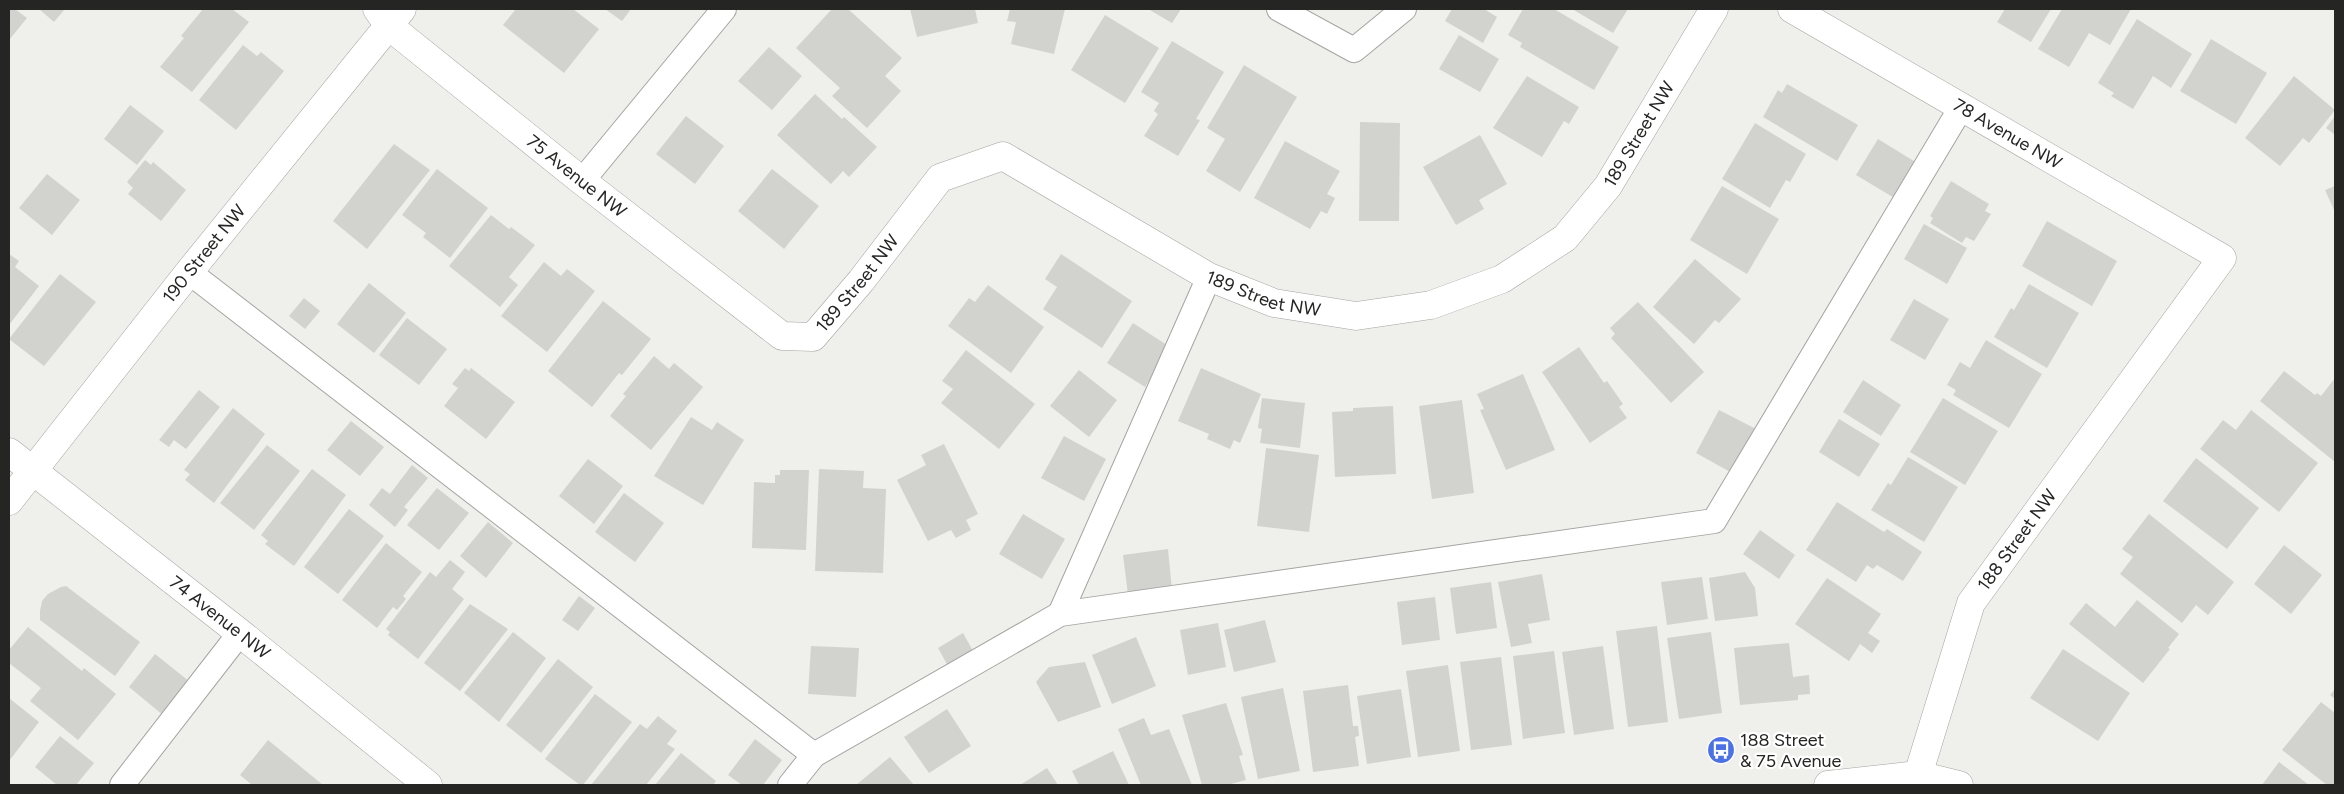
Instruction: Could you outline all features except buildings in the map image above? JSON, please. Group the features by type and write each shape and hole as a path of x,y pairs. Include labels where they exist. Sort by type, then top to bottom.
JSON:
{"street":[{"name":"189 Street NW","path":"782,336 813,338 861,281 940,178 1003,156 1209,277 1274,303 1356,316 1431,305 1502,279 1565,238 1608,186 1714,9"},
{"name":"78 Avenue NW","path":"1792,9 2222,258"},
{"name":"75 Avenue NW","path":"389,14 582,181 782,336"},
{"name":"190 Street NW","path":"9,501 389,14"},
{"name":"188 Street NW","path":"1918,775 1971,603 2222,258"},
{"name":"74 Avenue NW","path":"9,452 428,785"},
{"path":"1828,785 1918,775 1959,785"}],"lane":[{"path":"582,181 724,9"},
{"path":"1279,9 1354,50 1404,9"},
{"path":"790,785 814,755 1060,614 1714,521 1962,106"},
{"path":"189,272 814,755"},
{"path":"1060,614 1209,277"},
{"path":"122,785 240,634"}],"place":[{"name":"188 Street & 75 Avenue","path":"1721,750"}]}
